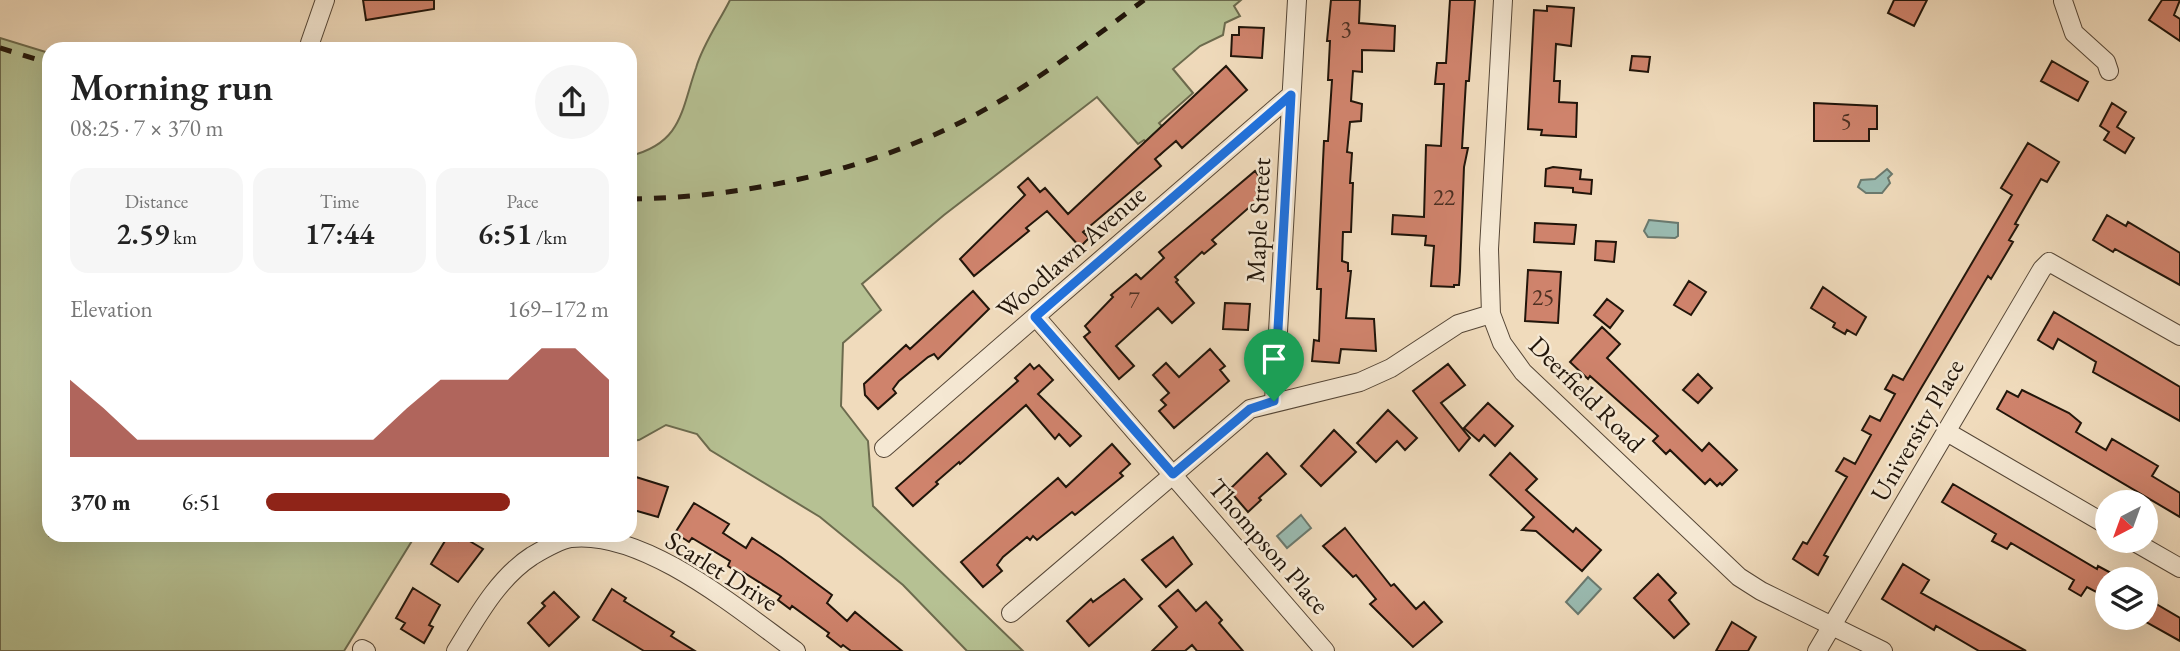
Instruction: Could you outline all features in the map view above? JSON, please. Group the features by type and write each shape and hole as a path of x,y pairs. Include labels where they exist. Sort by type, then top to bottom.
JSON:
{"street":[{"path":"310,42 325,0"},
{"name":"Maple Street","path":"1274,401 1297,0"},
{"name":"Deerfield Road","path":"1503,0 1489,249 1491,314 1502,343 1523,373 1720,560 1761,591 1883,651"},
{"path":"2063,0 2074,33 2106,62 2109,71"},
{"name":"Woodlawn Avenue","path":"884,448 1291,95"},
{"name":"University Place","path":"1817,651 2042,268 2049,262 2180,336"},
{"path":"1011,613 1244,413 1274,401 1360,382 1391,368 1458,324 1491,314"},
{"name":"Thompson Place","path":"1035,317 1325,651"},
{"path":"1947,432 2095,518"},
{"name":"Scarlet Drive","path":"456,651 503,581 532,556 561,542"},
{"name":"Scarlet Drive","path":"610,542 655,556 731,604 796,651"},
{"path":"2154,553 2180,568"}],"green space":[{"path":"730,0 1241,0 1234,6 1240,16 1225,23 1223,35 1200,46 1173,69 1193,93 1159,123 1174,140 1160,155 1144,140 1138,144 1097,97 944,215 862,284 881,310 843,343 841,406 868,441 873,506 1023,651 967,651 903,585 820,517 710,450 697,434 666,425 637,440 637,154 660,143 670,134 682,111 703,50"},
{"path":"0,38 42,51 42,542 411,542 344,651 0,651"}],"water":[{"path":"1887,169 1892,174 1888,178 1890,183 1882,193 1866,193 1858,187 1861,180 1875,179"},
{"path":"1649,220 1678,223 1678,236 1648,237 1644,231"},
{"path":"1301,515 1311,528 1287,548 1277,536"},
{"path":"1588,577 1601,589 1578,614 1566,602"}],"building":[{"path":"363,0 434,0 434,9 366,20"},
{"path":"1331,0 1360,0 1359,23 1395,26 1394,51 1362,50 1362,72 1353,71 1351,101 1362,104 1361,121 1350,122 1347,152 1352,153 1350,183 1353,183 1351,232 1343,232 1342,261 1348,263 1348,271 1351,271 1346,318 1374,319 1376,351 1341,349 1339,363 1312,361 1314,340 1319,341 1321,289 1317,289 1324,141 1328,141 1332,80 1328,80 1330,41 1327,41"},
{"path":"1450,0 1475,0 1462,148 1468,148 1464,167 1459,285 1454,287 1431,286 1434,246 1425,245 1426,236 1392,234 1393,215 1424,217 1426,145 1441,146 1444,84 1435,84 1437,63 1446,63"},
{"path":"1894,0 1927,0 1914,26 1888,13"},
{"path":"2162,0 2180,0 2174,15 2180,19 2180,41 2149,20"},
{"path":"1547,6 1574,8 1571,46 1556,44 1554,81 1560,81 1559,102 1577,103 1576,137 1541,135 1542,130 1528,129 1534,10 1547,11"},
{"path":"1239,27 1264,28 1262,58 1231,56 1232,35 1239,35"},
{"path":"1632,56 1650,57 1648,72 1630,70"},
{"path":"2052,61 2088,82 2078,101 2041,81"},
{"path":"1226,66 1247,90 1182,148 1176,141 1155,159 1161,166 1083,232 1089,238 1080,247 1047,211 1026,228 1029,231 974,276 960,259 1025,195 1018,187 1028,178 1040,192 1045,188 1068,214"},
{"path":"1814,103 1877,106 1877,129 1869,129 1869,141 1814,141"},
{"path":"2112,103 2126,112 2117,127 2134,138 2125,153 2104,140 2109,132 2100,126"},
{"path":"2028,143 2059,162 2047,182 2041,179 2015,224 2018,225 2009,240 2013,242 1991,279 1988,276 1920,390 1824,555 1828,557 1818,575 1793,559 1803,542 1807,544 1847,477 1836,471 1844,458 1855,464 1871,435 1862,430 1870,416 1880,421 1895,394 1885,389 1893,375 1903,380 2012,195 2001,188"},
{"path":"1553,167 1581,170 1580,179 1592,180 1591,194 1573,192 1573,188 1545,186 1546,169"},
{"path":"1255,171 1265,183 1256,191 1261,197 1212,240 1216,244 1204,254 1202,252 1175,277 1178,280 1176,282 1194,303 1172,323 1158,308 1116,346 1134,366 1119,379 1084,337 1090,332 1085,326 1113,297 1111,295 1136,274 1141,279 1164,258 1159,252"},
{"path":"2107,215 2126,226 2128,222 2180,253 2180,285 2115,249 2113,252 2093,240"},
{"path":"1535,223 1576,225 1574,244 1534,242"},
{"path":"1596,241 1616,242 1614,262 1595,260"},
{"path":"1528,270 1561,272 1558,323 1525,321"},
{"path":"1689,281 1706,292 1691,315 1674,305"},
{"path":"1823,287 1866,317 1856,335 1847,330 1845,334 1833,327 1835,323 1811,308"},
{"path":"973,291 989,309 938,359 934,354 928,357 899,381 893,389 896,393 878,409 865,395 864,384 906,345 910,349"},
{"path":"1607,299 1623,311 1610,328 1594,315"},
{"path":"1225,303 1250,304 1248,330 1223,329"},
{"path":"2054,312 2180,387 2180,421 2093,372 2096,362 2058,339 2053,349 2038,340"},
{"path":"1602,327 1620,344 1607,358 1702,451 1709,443 1737,470 1722,485 1720,483 1717,486 1710,479 1705,484 1670,450 1666,454 1653,441 1658,436 1590,376 1588,379 1570,362"},
{"path":"1210,349 1225,366 1220,370 1229,381 1174,428 1159,411 1166,405 1161,400 1169,393 1153,375 1166,363 1179,377"},
{"path":"1030,364 1034,369 1039,365 1053,380 1038,394 1081,436 1070,446 1059,434 1055,439 1026,405 936,482 938,484 913,506 896,488 1018,381 1015,378"},
{"path":"1448,364 1465,385 1441,403 1470,438 1459,451 1413,391"},
{"path":"1698,374 1712,388 1698,403 1683,390"},
{"path":"2022,390 2069,413 2081,423 2076,432 2106,450 2112,439 2158,466 2152,476 2180,493 2180,517 2158,504 2158,490 2134,490 1997,409 2007,391 2018,397"},
{"path":"1488,403 1513,426 1495,446 1484,435 1479,441 1464,428"},
{"path":"1388,410 1417,438 1405,450 1397,441 1376,462 1357,443"},
{"path":"1334,430 1356,452 1321,486 1301,466"},
{"path":"1112,444 1130,464 1120,473 1123,476 1075,515 1072,512 1037,540 1033,536 1030,540 1027,537 1003,557 997,565 1002,571 983,587 961,562 1058,478 1066,487"},
{"path":"1267,453 1286,474 1259,498 1261,500 1248,512 1229,490"},
{"path":"1510,453 1537,479 1526,490 1573,532 1576,528 1601,550 1582,571 1536,531 1522,530 1534,517 1490,475"},
{"path":"637,477 668,487 658,517 637,511"},
{"path":"1953,484 2095,568 2095,591 2087,587 2081,596 2069,589 2074,580 2011,543 2007,549 1992,541 1996,534 1942,502"},
{"path":"694,503 729,524 723,533 746,548 752,538 781,557 832,595 827,603 847,621 855,612 902,651 851,651 843,645 841,647 827,636 829,633 792,606 790,609 778,600 781,596 743,572 741,575 728,566 730,561 692,538 689,542 675,533"},
{"path":"1345,528 1391,586 1394,584 1416,609 1424,602 1442,622 1413,647 1370,604 1376,599 1356,575 1353,577 1323,546"},
{"path":"1173,537 1192,564 1166,587 1142,560"},
{"path":"444,542 471,542 483,549 458,582 431,564"},
{"path":"1903,564 1929,580 1921,593 2026,651 1979,651 1936,626 1934,630 1882,599"},
{"path":"1658,574 1676,593 1669,600 1689,624 1674,638 1634,598"},
{"path":"1124,579 1142,599 1089,646 1067,621 1091,599 1093,602"},
{"path":"413,588 440,605 429,625 433,627 424,643 401,629 405,623 396,618"},
{"path":"612,589 626,598 624,601 674,632 671,636 695,651 644,651 593,620"},
{"path":"1178,590 1196,611 1206,602 1222,620 1219,623 1243,651 1197,651 1192,645 1185,651 1152,651 1177,627 1159,606"},
{"path":"554,592 579,617 549,646 528,623 545,606 542,603"},
{"path":"2158,605 2180,618 2180,641 2158,629"},
{"path":"1732,622 1756,637 1748,651 1716,651"}],"railway":[{"path":"637,199 728,192 776,184 824,173 917,142 962,122 1023,87 1144,0"},
{"path":"0,48 42,61"}],"route":[{"path":"1291,95 1274,401 1250,409 1173,474 1035,317 1291,95"}]}
